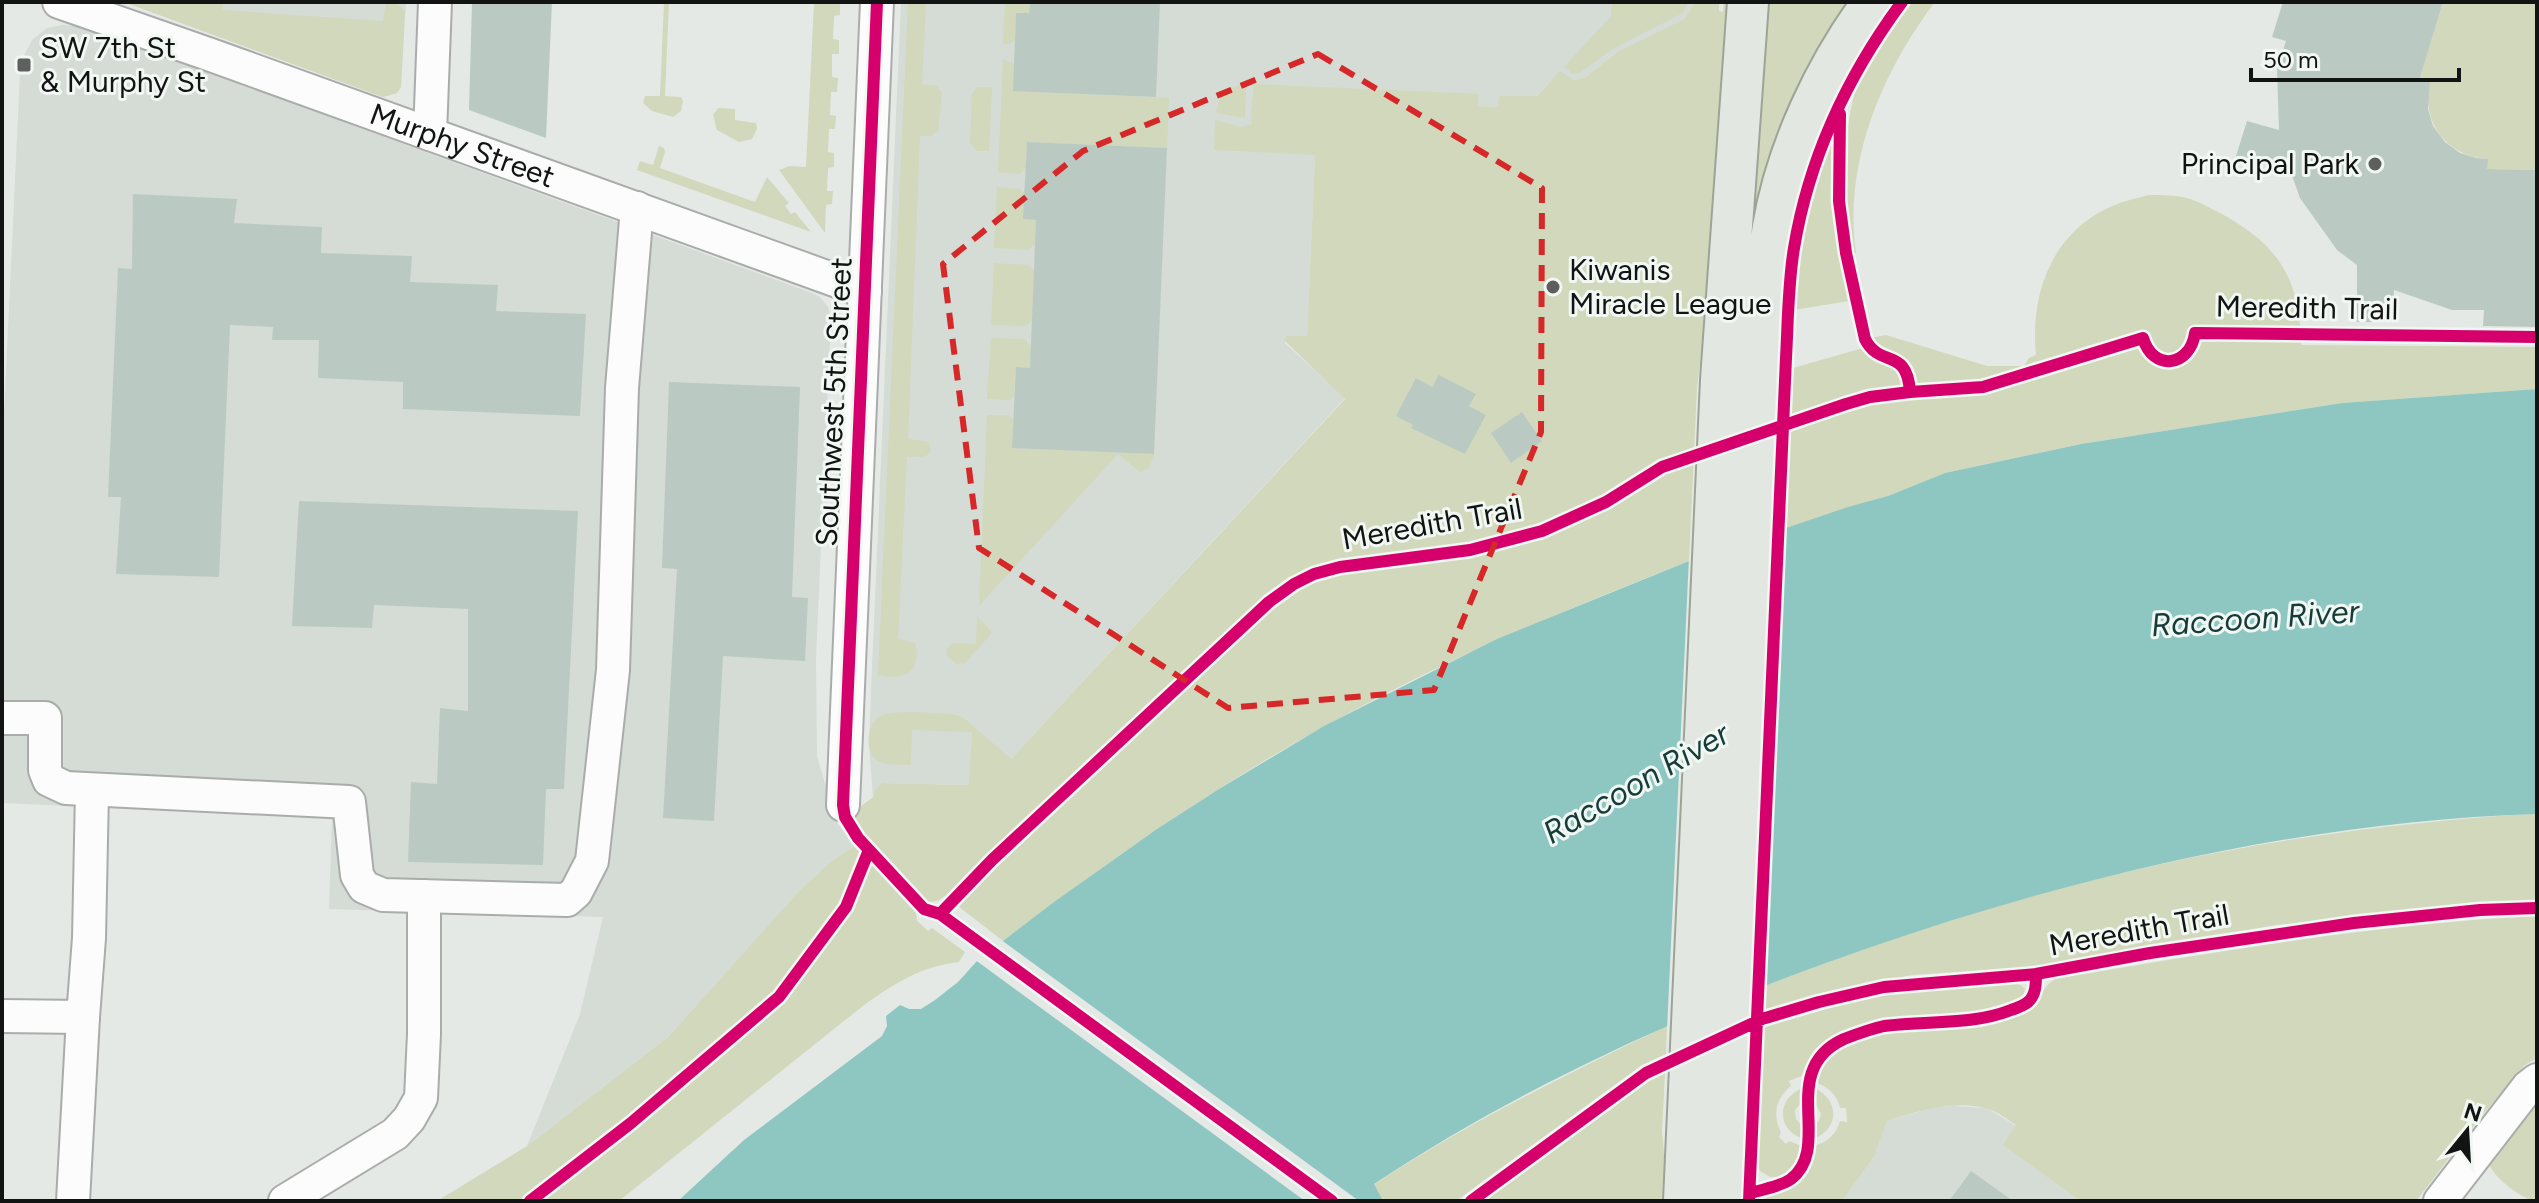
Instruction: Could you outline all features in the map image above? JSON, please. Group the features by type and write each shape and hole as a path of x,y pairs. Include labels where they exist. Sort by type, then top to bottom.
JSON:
{"main road":[{"path":"1684,1201 1721,380 1748,2"},
{"path":"1723,1201 1759,368 1767,267 1785,176 1826,77 1873,2"}],"street":[{"name":"Murphy Street","path":"59,2 865,291"},
{"path":"430,134 435,2"},
{"name":"Southwest 5th Street","path":"843,805 877,2"},
{"path":"2,718 45,718 45,770 49,780 66,788 349,802 357,875 364,887 383,895 567,900 576,892 592,861 613,670 622,388 637,208"},
{"path":"73,1201 89,938 92,791"},
{"path":"285,1201 395,1134 409,1119 421,1098 424,896"},
{"path":"2,1016 83,1017"},
{"path":"2440,1201 2532,1083"}],"highlighted area":[{"path":"1318,54 1542,188 1541,432 1434,690 1228,708 979,548 943,264 1083,151"}],"shaded area":[{"path":"124,2 406,2 401,87 397,93 383,97"},
{"path":"901,2 1695,2 1684,19 1617,52 1586,77 1574,80 1560,72 1536,96 1499,96 1497,107 1478,106 1479,95 1254,93 1251,109 1253,124 1315,155 1307,336 1287,336 1285,343 1345,398 1010,760 977,730 972,732 970,785 882,783 873,797 869,745"},
{"path":"62,25 83,27 812,293 828,307 831,320 816,659 817,756 836,821 854,846 829,863 798,892 668,1037 527,1146 580,1014 603,917 329,909 332,818 2,803 2,458 20,73 22,60 32,40 47,28"},
{"path":"1932,1108 1987,1108 2016,1126 2004,1145 2080,1201 1842,1201 1874,1157 1887,1121"}],"green space":[{"path":"124,2 222,2 223,10 383,21 386,2 395,2 405,11 401,87 397,93 383,97"},
{"path":"664,2 669,2 665,96 681,97 683,101 681,111 673,117 652,111 643,103 645,96 660,96"},
{"path":"814,2 840,2 840,15 834,16 833,39 839,40 839,54 832,54 832,77 838,78 837,92 831,92 830,115 836,116 835,129 829,129 828,152 834,153 834,167 828,168 827,191 833,191 832,204 826,205 825,233 779,170 790,166 806,167"},
{"path":"908,2 926,2 922,84 937,86 942,93 938,131 931,136 920,136 908,439 928,442 931,450 924,456 907,457 898,639 915,643 916,661 903,675 887,677 878,675"},
{"path":"1005,2 1030,2 1029,13 1016,13 1015,40 1009,44 1003,44"},
{"path":"1612,2 1689,2 1683,13 1614,48 1580,73 1573,74 1564,67 1611,16"},
{"path":"1695,2 1719,2 1719,11 1723,12 1724,2 1729,2 1708,300 1697,388 1689,561 1504,638 1325,726 1160,828 1003,941 945,896 928,902 851,814 873,797 882,783 969,785 972,732 912,730 911,765 887,764 875,758 869,746 870,731 877,718 896,713 957,715 1011,759 1345,399 1284,340 1287,336 1307,336 1315,155 1214,150 1215,120 1241,127 1252,124 1254,84 1479,94 1478,106 1497,107 1499,96 1537,96 1560,71 1574,80 1586,77 1617,52 1684,19"},
{"path":"1761,2 1851,2 1747,272"},
{"path":"1908,2 1935,2 1898,58 1871,120 1855,186 1853,219 1856,253 1850,253 1844,174 1846,137 1854,95 1851,92"},
{"path":"2443,2 2537,2 2537,170 2487,169 2487,159 2460,152 2449,144 2433,123 2429,110 2430,82 2420,78"},
{"path":"1003,59 1014,64 1013,91 1169,98 1167,148 1027,142 1026,168 1019,174 998,172"},
{"path":"1246,84 1245,118 1216,113 1225,92"},
{"path":"977,87 992,87 989,151 977,151 970,143 972,94"},
{"path":"718,108 735,109 735,120 756,123 757,129 752,139 739,142 717,130 713,115"},
{"path":"1831,134 1834,135 1833,177 1837,219 1849,301 1794,310 1797,265 1805,221"},
{"path":"659,146 665,152 660,168 755,202 767,177 789,203 785,206 791,214 795,212 811,232 637,170 640,161 653,165"},
{"path":"997,187 1019,189 1025,193 1023,219 1036,220 1035,244 1028,250 994,248"},
{"path":"2148,195 2178,196 2199,203 2239,224 2270,250 2290,281 2300,321 2301,345 2537,347 2537,389 2342,403 2081,444 1945,473 1888,496 1784,530 1793,368 1863,348 1884,363 1911,367 1906,360 1874,345 1870,338 1886,335 1987,366 2024,366 2029,358 2036,355 2035,333 2041,290 2058,252 2087,221 2111,207"},
{"path":"994,263 1028,265 1034,270 1032,321 1025,326 991,325"},
{"path":"991,338 1024,339 1031,346 1030,368 1016,368 1014,396 1010,400 987,399"},
{"path":"987,415 1008,415 1013,419 1013,448 1154,454 1149,468 1140,472 1118,454 979,606"},
{"path":"977,616 991,634 965,663 956,664 948,657 946,650 952,643 976,644"},
{"path":"2537,814 2537,900 2276,925 2031,967 1912,975 1839,989 1763,1011 1764,986 1924,928 2087,881 2170,862 2338,833"},
{"path":"854,846 916,912 917,921 928,931 932,928 965,952 959,962 920,972 864,1005 619,1201 437,1201 527,1146 668,1037 798,892 829,863"},
{"path":"2537,916 2537,1058 2525,1065 2478,1120 2416,1201 2080,1201 2003,1145 2016,1125 1992,1110 1963,1105 1924,1110 1887,1121 1874,1157 1842,1201 1762,1201 1795,1181 1807,1168 1814,1146 1830,1137 1840,1121 1847,1122 1846,1108 1840,1108 1831,1092 1815,1082 1819,1069 1827,1059 1850,1043 1905,1030 1963,1028 2006,1020 2027,1011 2055,979 2355,932"},
{"path":"2017,984 2025,989 2023,997 1999,1007 1865,1025 1836,1035 1815,1051 1804,1075 1789,1081 1791,1086 1777,1107 1779,1137 1786,1144 1789,1141 1801,1146 1796,1161 1782,1177 1770,1177 1760,1171 1756,1157 1762,1028 1857,1000 1912,991"},
{"path":"1667,1026 1666,1054 1642,1065 1456,1201 1383,1201 1373,1185 1481,1120"},
{"path":"1665,1073 1662,1131 1666,1201 1484,1201 1648,1082"},
{"path":"1803,1088 1802,1102 1795,1110 1796,1119 1801,1125 1801,1138 1787,1127 1783,1113 1788,1099"},
{"path":"1816,1089 1829,1101 1833,1115 1828,1129 1813,1139 1814,1125 1821,1114 1815,1102"},
{"path":"2537,1096 2537,1201 2524,1197 2508,1186 2488,1161"}],"water":[{"name":"Raccoon River","path":"2537,389 2537,814 2367,827 2199,856 2033,896 1871,947 1741,995 1553,1080 1432,1147 1374,1184 1383,1201 678,1201 744,1140 882,1036 887,1026 886,1016 900,1005 921,1009 935,1000 958,982 977,961 1054,902 1219,789 1324,726 1497,639 1689,561 1888,496 1945,473 2081,444 2342,403"}],"pier":[{"path":"1785,525 1764,990 1667,1030 1689,557"},
{"path":"1000,939 1359,1201 1305,1201 974,959"}],"building":[{"path":"472,2 552,2 546,138 469,110"},
{"path":"1030,2 1160,2 1156,97 1013,91 1016,13 1029,13"},
{"name":"Principal Park","path":"2283,2 2443,2 2420,78 2430,81 2428,109 2433,126 2445,142 2460,153 2488,159 2487,169 2537,170 2537,327 2483,326 2484,310 2452,310 2394,290 2393,322 2357,322 2357,265 2337,250 2300,198 2291,173 2236,156 2247,121 2279,130 2277,68 2286,41 2272,37"},
{"path":"1027,142 1167,148 1154,454 1012,448 1016,367 1030,368 1036,220 1023,219"},
{"path":"133,194 237,199 234,223 322,227 321,253 412,256 410,282 498,285 496,311 586,314 580,416 403,409 403,382 318,378 319,340 272,340 273,327 230,325 219,577 116,574 121,497 108,497 118,268 132,269"},
{"path":"1439,375 1476,394 1469,406 1486,415 1465,454 1411,428 1413,425 1396,416 1416,378 1432,387"},
{"path":"669,382 800,387 792,597 808,598 805,661 723,656 714,821 663,818 677,569 662,568"},
{"path":"1522,412 1542,441 1511,463 1491,433"},
{"path":"299,501 578,511 564,789 546,789 543,865 408,862 411,782 437,784 440,708 468,711 468,609 374,605 372,628 292,626"},
{"path":"1971,1171 2013,1201 1949,1201"}],"cycle path":[{"path":"877,2 843,805 845,817 858,838 924,909 940,914"},
{"path":"1749,1201 1792,262 1810,182 1833,119 1864,59 1902,2"},
{"path":"1840,114 1839,201 1846,253 1865,339 1871,348 1904,369 1910,392"},
{"name":"Meredith Trail","path":"1332,1201 940,914 992,860 1269,602 1294,584 1314,574 1340,567 1470,550 1542,531 1606,502 1662,467 1870,397 1983,387 2143,338 2155,356 2171,361 2186,353 2195,333 2537,337"},
{"path":"530,1201 631,1123 779,997 846,907 869,850"},
{"name":"Meredith Trail","path":"1471,1201 1646,1073 1762,1019 1819,1002 1884,987 2036,974 2150,953 2354,923 2480,910 2537,908"},
{"path":"1751,1193 1787,1182 1803,1165 1808,1148 1809,1088 1813,1069 1824,1053 1844,1039 1884,1026 1964,1021 2015,1008 2033,996 2036,974"}],"place":[{"name":"SW 7th St & Murphy St","path":"24,65"},
{"name":"Principal Park","path":"2375,164"},
{"name":"Kiwanis Miracle League","path":"1553,287"}]}
